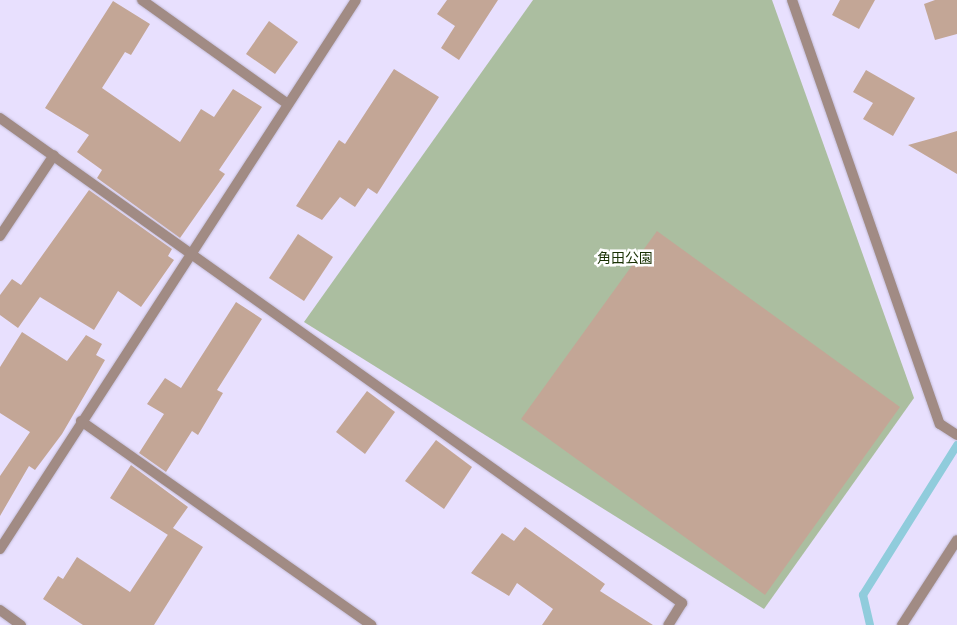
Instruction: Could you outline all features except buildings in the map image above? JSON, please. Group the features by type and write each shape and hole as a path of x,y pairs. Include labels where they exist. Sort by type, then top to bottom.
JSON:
{"street":[{"path":"142,0 288,104"},
{"path":"0,549 188,254 356,0"},
{"path":"792,0 940,424 953,433"},
{"path":"0,118 54,155 188,254 682,603 668,625"},
{"path":"0,236 54,155"},
{"path":"81,421 372,625"},
{"path":"902,625 957,540"},
{"path":"0,610 21,625"}],"green space":[{"name":"角田公園","path":"533,0 772,0 914,398 764,609 304,322"}],"waterway":[{"path":"870,625 863,595 957,445"}]}
